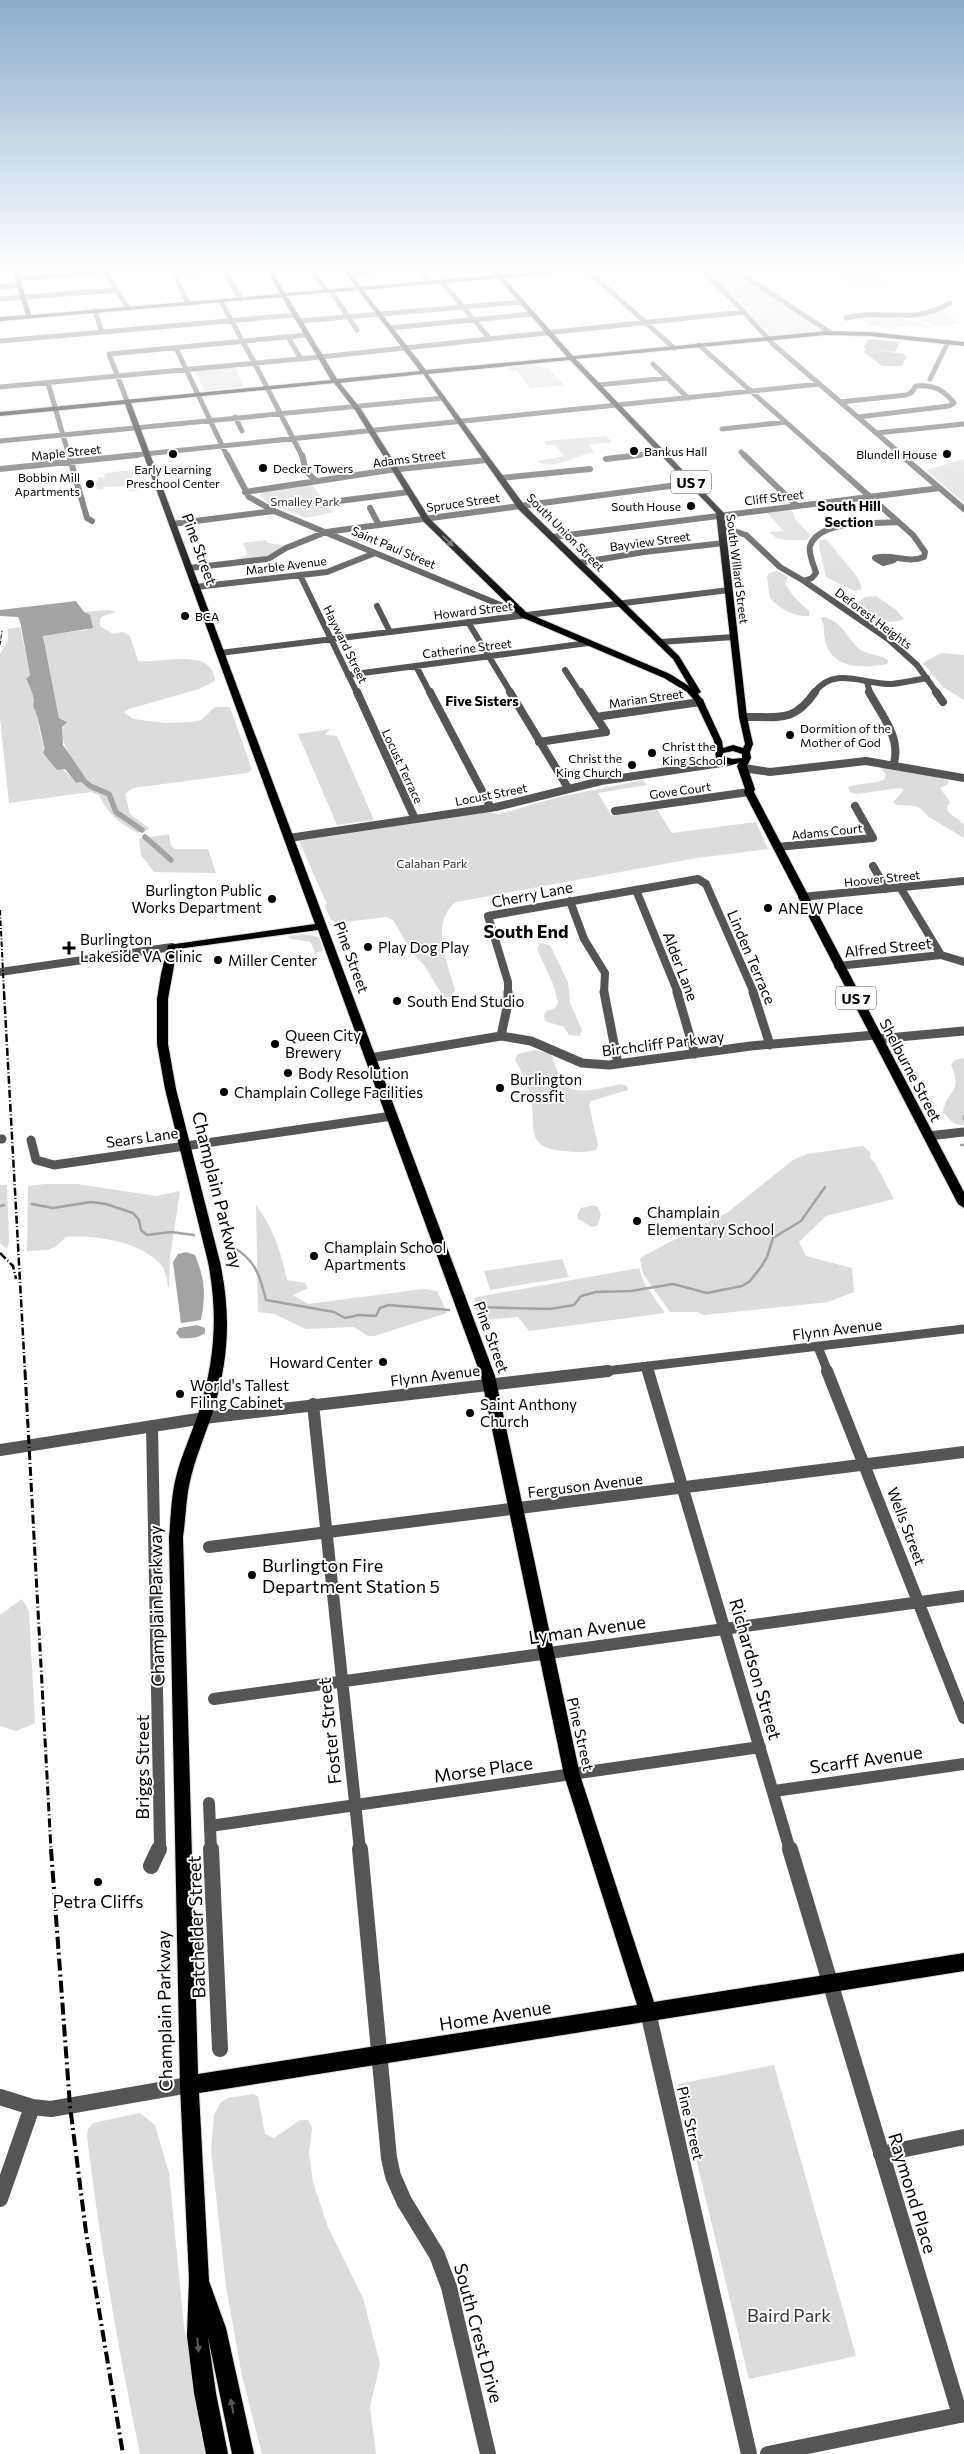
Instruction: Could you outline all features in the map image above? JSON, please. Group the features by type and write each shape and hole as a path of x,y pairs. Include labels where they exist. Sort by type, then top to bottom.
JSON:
{"main road":[{"path":"0,414 328,382"},
{"path":"334,382 356,406 425,519 524,615"},
{"name":"South Union Street","path":"431,382 520,506 680,662 686,682"},
{"name":"South Willard Street","path":"595,382 663,452 720,515 748,746 743,766"},
{"name":"Pine Street","path":"127,401 490,1384 544,1653 572,1775 648,2012"},
{"name":"Saint Paul Street","path":"524,615 686,682"},
{"name":"Shelburne Street","path":"686,682 700,701 724,758 743,766 745,789 748,791 964,1204"},
{"path":"718,741 733,748 743,766"},
{"path":"724,758 733,748 747,741"},
{"path":"172,947 322,926"},
{"name":"Champlain Parkway","path":"172,947 164,993 161,1037 166,1074 220,1292 222,1324 214,1386 184,1478 176,1537 189,2085 200,2279 198,2336 205,2393 217,2454"},
{"name":"Home Avenue","path":"189,2085 964,1962"},
{"name":"Champlain Parkway","path":"200,2279 216,2328 243,2454"}],"street":[{"path":"0,387 63,382"},
{"name":"Pine Street","path":"120,382 127,401"},
{"name":"Saint Paul Street","path":"193,382 245,492 257,503 524,615"},
{"path":"265,382 305,461 305,468 316,481"},
{"path":"598,385 632,382"},
{"path":"671,382 688,398"},
{"path":"738,382 898,522 919,542 925,554 917,560 894,560"},
{"path":"817,382 964,509"},
{"path":"48,383 87,518 92,521"},
{"name":"Maple Street","path":"0,469 820,384"},
{"path":"840,402 908,395 916,386 921,386 942,389 954,403 948,406 858,417"},
{"path":"0,441 443,398"},
{"path":"235,417 242,431"},
{"path":"722,429 786,422"},
{"path":"876,433 964,424"},
{"path":"606,459 663,452"},
{"path":"741,452 798,506"},
{"name":"Adams Street","path":"245,492 395,469 487,460"},
{"path":"500,478 590,469"},
{"name":"Spruce Street","path":"188,568 268,559 286,548 326,532 692,483"},
{"name":"Cliff Street","path":"552,537 940,488"},
{"path":"331,502 409,492"},
{"path":"370,508 379,525"},
{"path":"172,524 274,511"},
{"path":"804,581 812,578 816,573 810,550 812,541 821,531 835,526 898,522"},
{"name":"Deforest Heights","path":"722,527 737,530 748,535 779,565 888,639 917,665 943,702"},
{"name":"Bayview Street","path":"578,563 644,552 724,543"},
{"name":"Marble Avenue","path":"196,587 330,572 376,553"},
{"name":"Hayward Street","path":"300,575 371,724"},
{"name":"Howard Street","path":"220,653 729,590"},
{"path":"377,606 390,632"},
{"path":"468,622 568,788"},
{"path":"660,642 734,637"},
{"name":"Catherine Street","path":"348,675 588,642"},
{"path":"416,666 491,808"},
{"path":"539,742 606,732 565,670"},
{"path":"743,717 790,717 804,707 821,684 827,680 849,678 868,682 896,684 927,678"},
{"path":"868,682 867,688 896,741 897,752 894,763"},
{"name":"Marian Street","path":"596,717 700,701"},
{"name":"Locust Terrace","path":"371,724 415,819"},
{"name":"Locust Street","path":"289,838 491,808 568,788 696,767 724,758"},
{"path":"743,766 764,771 854,761 894,763 934,775 964,778"},
{"name":"Gove Court","path":"615,811 748,791"},
{"name":"Adams Court","path":"777,848 873,838 855,806"},
{"path":"872,866 886,889"},
{"name":"Cherry Lane","path":"501,1036 508,1003 508,982 487,917 493,914 694,880 704,881"},
{"name":"Linden Terrace","path":"704,881 756,998 770,1045"},
{"name":"Hoover Street","path":"802,897 964,881"},
{"path":"900,887 941,955 964,962"},
{"name":"Alder Lane","path":"636,890 680,999 694,1054"},
{"path":"570,901 584,939 605,973 604,997 618,1064"},
{"path":"0,972 172,947"},
{"name":"Alfred Street","path":"838,966 941,955"},
{"name":"Birchcliff Parkway","path":"370,1058 477,1038 501,1036 531,1041 582,1063 618,1064 770,1045 964,1031"},
{"name":"Sears Lane","path":"31,1140 36,1160 54,1165 392,1116"},
{"path":"928,1136 964,1132"},
{"name":"Flynn Avenue","path":"0,1450 29,1447 204,1418 313,1404 964,1329"},
{"name":"Wells Street","path":"818,1347 964,1718"},
{"name":"Richardson Street","path":"647,1366 774,1791 829,1983"},
{"name":"Foster Street","path":"313,1404 381,2055"},
{"name":"Briggs Street","path":"151,1866 160,1846 152,1426"},
{"name":"Ferguson Avenue","path":"209,1547 964,1452"},
{"name":"Lyman Avenue","path":"214,1699 964,1596"},
{"name":"Morse Place","path":"210,1826 760,1747"},
{"name":"Scarff Avenue","path":"774,1791 964,1764"},
{"name":"Batchelder Street","path":"209,1803 220,2050"},
{"name":"Raymond Place","path":"829,1983 962,2414"},
{"name":"Pine Street","path":"648,2012 749,2454"},
{"name":"South Crest Drive","path":"381,2055 387,2141 393,2176 404,2201 437,2254 449,2287 488,2454"},
{"name":"Home Avenue","path":"0,2097 32,2107 51,2108 189,2085"},
{"path":"0,2199 32,2107"},
{"path":"881,2154 964,2137"},
{"path":"768,2454 962,2414"}],"green space":[{"path":"200,382 241,382 244,387 205,391"},
{"path":"525,382 561,382 564,385 530,388"},
{"path":"606,436 612,442 589,445 594,452 557,464 543,464 537,461 564,456 555,445 546,445 544,441"},
{"path":"964,459 964,503 926,470"},
{"path":"143,469 144,474 132,476 138,490 127,492 132,489 130,486 104,487 104,489 97,490 95,481 98,481 97,478 105,477 104,473"},
{"name":"Smalley Park","path":"311,484 333,512 306,518 267,502 260,496 262,492"},
{"path":"789,510 793,512 795,519 810,535 807,540 777,538 769,532 784,531 766,512"},
{"path":"826,539 858,578 862,589 855,591 826,577 819,546 820,541"},
{"path":"266,540 268,543 284,545 271,557 234,560 248,555 243,543"},
{"path":"777,571 788,577 785,584 794,597 809,611 809,616 788,612 770,598 767,577 769,573"},
{"path":"876,596 896,610 904,619 887,622 861,612 857,604 865,597"},
{"path":"109,610 116,612 103,616 100,619 100,626 113,634 123,632 130,636 138,661 196,660 212,670 215,681 199,689 124,712 133,719 165,723 191,722 201,720 215,707 230,707 252,770 247,773 133,788 125,794 130,814 150,829 138,833 125,826 106,807 99,795 91,792 9,803 0,718 0,654 8,640 8,629 20,627 30,675 26,680 31,689 33,706 43,742 50,756 76,783 86,780 64,744 63,728 65,720 59,718 43,635 87,630 84,612"},
{"path":"822,617 834,621 858,648 888,660 887,664 853,666 835,658 829,651 825,641"},
{"path":"941,653 964,655 964,700 943,687 923,663"},
{"path":"330,729 325,735 337,736 374,820 337,825 298,734"},
{"path":"878,764 948,780 948,784 940,788 950,802 947,807 948,812 964,824 964,838 929,817 920,808 897,805 893,802 904,790 900,788 857,794 850,792 848,787 884,780 886,775"},
{"name":"Calahan Park","path":"643,780 647,785 598,793 611,815 656,808 672,833 756,822 768,849 697,858 456,902 448,910 443,921 442,932 445,956 455,990 452,997 444,998 424,965 413,954 393,920 386,917 337,923 331,920 325,906 327,904 299,841 484,812 499,814 559,797"},
{"path":"169,834 171,845 175,849 208,849 216,873 154,872 141,855 139,839"},
{"path":"302,934 319,937 323,951 315,953 311,942 291,939 287,936"},
{"path":"540,943 550,945 568,982 570,1003 582,1030 580,1036 569,1035 564,1027 545,1021 546,1011 554,1009 558,1003 553,984 537,949"},
{"path":"535,1050 551,1054 559,1081 572,1089 588,1090 621,1084 627,1086 628,1090 591,1101 589,1105 598,1145 596,1150 580,1152 551,1149 542,1145 536,1139 532,1102 525,1079 515,1059 518,1054"},
{"path":"964,1058 964,1125 960,1125 952,1122 943,1112 956,1082 951,1064 955,1060"},
{"path":"863,1146 870,1152 870,1158 875,1163 894,1199 826,1216 799,1242 806,1256 852,1268 854,1292 828,1302 704,1315 697,1312 670,1312 643,1274 640,1259 643,1256 728,1212 793,1160 807,1154"},
{"path":"77,1184 156,1196 180,1191 170,1257 169,1289 163,1268 154,1258 131,1245 118,1241 77,1236 66,1237 55,1247 47,1250 27,1251 28,1186"},
{"path":"0,1185 7,1185 9,1241 7,1249 0,1243"},
{"path":"256,1205 276,1241 287,1280 305,1283 308,1288 293,1295 308,1304 423,1289 437,1291 447,1313 374,1336 368,1336 354,1327 306,1329 274,1314 258,1312"},
{"path":"594,1205 598,1207 601,1215 597,1226 592,1227 578,1219 577,1215 581,1208"},
{"path":"562,1259 569,1277 490,1290 484,1271"},
{"path":"639,1268 644,1283 665,1313 529,1331 518,1317 485,1320 479,1317 474,1299 477,1297"},
{"path":"22,1599 29,1611 35,1723 16,1731 0,1726 0,1615"},
{"name":"Baird Park","path":"774,2065 856,2356 749,2379 678,2084"},
{"path":"253,2094 258,2096 265,2134 274,2138 300,2120 308,2120 312,2128 309,2153 313,2182 328,2227 363,2298 380,2364 370,2407 376,2454 262,2454 242,2376 226,2287 211,2150 214,2115 221,2102 228,2098"},
{"path":"140,2113 155,2125 169,2173 184,2326 206,2454 140,2454 124,2375 110,2296 87,2136 88,2129 93,2123"}],"shaded area":[{"path":"76,601 84,612 90,615 93,628 43,636 59,718 67,722 62,727 63,745 87,780 76,783 65,769 57,770 43,753 45,749 33,706 33,696 26,679 30,675 20,621 18,617 0,616 0,610"},
{"path":"186,1252 195,1255 203,1280 204,1302 201,1320 181,1323 173,1262 178,1254"},
{"path":"197,1325 205,1328 205,1333 196,1337 180,1338 176,1333 179,1328"}],"waterway":[{"path":"77,775 90,786 109,794 116,812 142,830"},
{"path":"145,837 171,860"},
{"path":"475,1307 550,1309 574,1305 581,1296 596,1292 631,1291 673,1284 707,1293 742,1286 750,1281 761,1267 767,1257 773,1238 801,1221 825,1187"},
{"path":"32,1204 53,1208 91,1202 106,1204 133,1213 139,1220 141,1230 147,1235 171,1232 194,1235"},
{"path":"0,1206 4,1205"},
{"path":"231,1246 246,1256 255,1268 259,1275 266,1300 334,1312 345,1318 359,1315 376,1316 380,1308 389,1305 449,1310"}],"railway":[{"path":"0,645 2,631"},
{"path":"0,910 4,993"},
{"path":"4,992 25,1372"},
{"path":"0,1253 13,1266 16,1279"},
{"path":"25,1371 51,1850"},
{"path":"51,1849 70,2106 86,2232 123,2454"}],"place":[{"name":"Bankus Hall","path":"634,451"},
{"name":"Early Learning Preschool Center","path":"173,454"},
{"name":"Blundell House","path":"947,454"},
{"name":"Decker Towers","path":"263,468"},
{"name":"Bobbin Mill Apartments","path":"90,484"},
{"name":"South House","path":"691,506"},
{"name":"BCA","path":"185,616"},
{"name":"Dormition of the Mother of God","path":"790,735"},
{"name":"Christ the King School","path":"652,753"},
{"name":"Christ the King Church","path":"632,765"},
{"name":"Burlington Public Works Department","path":"272,899"},
{"name":"ANEW Place","path":"768,908"},
{"name":"Play Dog Play","path":"368,947"},
{"name":"Burlington Lakeside VA Clinic","path":"69,948"},
{"name":"Miller Center","path":"218,960"},
{"name":"South End Studio","path":"397,1001"},
{"name":"Queen City Brewery","path":"275,1044"},
{"name":"Body Resolution","path":"288,1073"},
{"name":"Burlington Crossfit","path":"500,1088"},
{"name":"Champlain College Facilities","path":"224,1092"},
{"name":"Champlain Elementary School","path":"637,1221"},
{"name":"Champlain School Apartments","path":"314,1256"},
{"name":"Howard Center","path":"383,1362"},
{"name":"World's Tallest Filing Cabinet","path":"180,1394"},
{"name":"Saint Anthony Church","path":"470,1413"},
{"name":"Burlington Fire Department Station 5","path":"252,1575"},
{"name":"Petra Cliffs","path":"98,1882"}],"district":[{"name":"South Hill Section","path":"849,514"},
{"name":"Five Sisters","path":"482,700"},
{"name":"South End","path":"526,931"}]}
